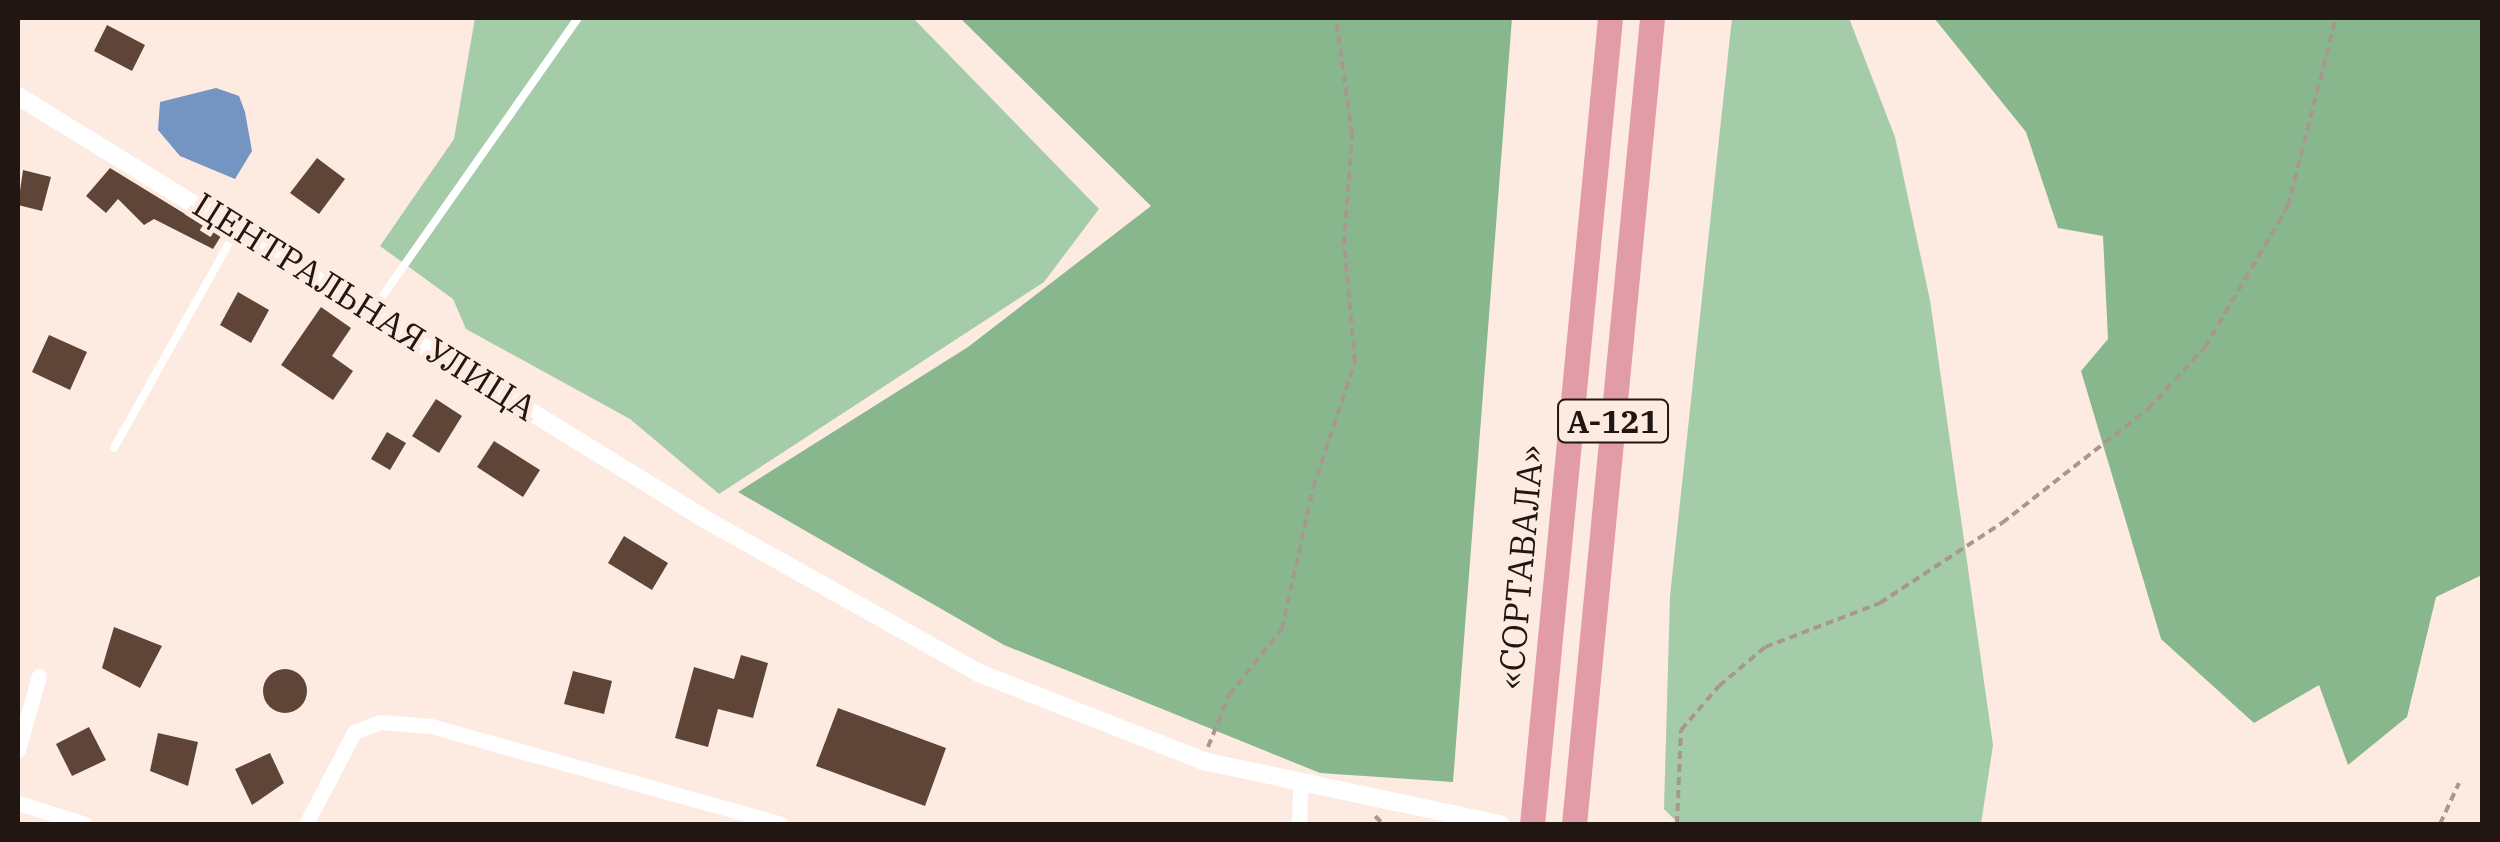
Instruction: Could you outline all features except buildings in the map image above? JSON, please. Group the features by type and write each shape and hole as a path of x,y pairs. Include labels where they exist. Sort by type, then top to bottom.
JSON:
{"highway":[{"name":"«СОРТАВАЛА»","path":"1532,824 1610,18"},
{"name":"А-121","path":"1574,824 1652,18"}],"street":[{"name":"ЦЕНТРАЛЬНАЯ УЛИЦА","path":"18,96 238,227 710,522 979,672 1204,761 1300,786 1500,824"},
{"path":"18,750 39,676"},
{"path":"306,824 354,732 380,722 432,726 782,824"},
{"path":"1299,824 1300,786"},
{"path":"18,803 86,824"}],"lane":[{"path":"372,311 578,18"},
{"path":"114,448 238,227"}],"path":[{"path":"1204,761 1229,695 1282,629 1313,488 1354,362 1344,244 1352,134 1336,18"},
{"path":"1677,824 1681,730 1719,686 1765,647 1880,603 2002,523 2148,409 2205,347 2288,206 2336,18"},
{"path":"2440,824 2459,783"}],"green space":[{"path":"475,18 913,18 1099,209 1044,282 719,494 630,419 466,329 453,299 380,246 454,139"},
{"path":"960,18 1512,18 1453,782 1320,773 1004,645 738,492 968,347 1151,206"},
{"path":"1732,18 1849,18 1895,137 1930,300 1993,745 1981,824 1679,824 1664,809 1670,596"},
{"path":"1934,18 2482,18 2482,575 2436,597 2407,717 2348,765 2319,685 2254,723 2161,639 2081,371 2108,339 2103,236 2058,228 2026,132"}],"water":[{"path":"216,88 239,96 245,112 252,151 235,179 180,156 158,130 160,102"}]}
